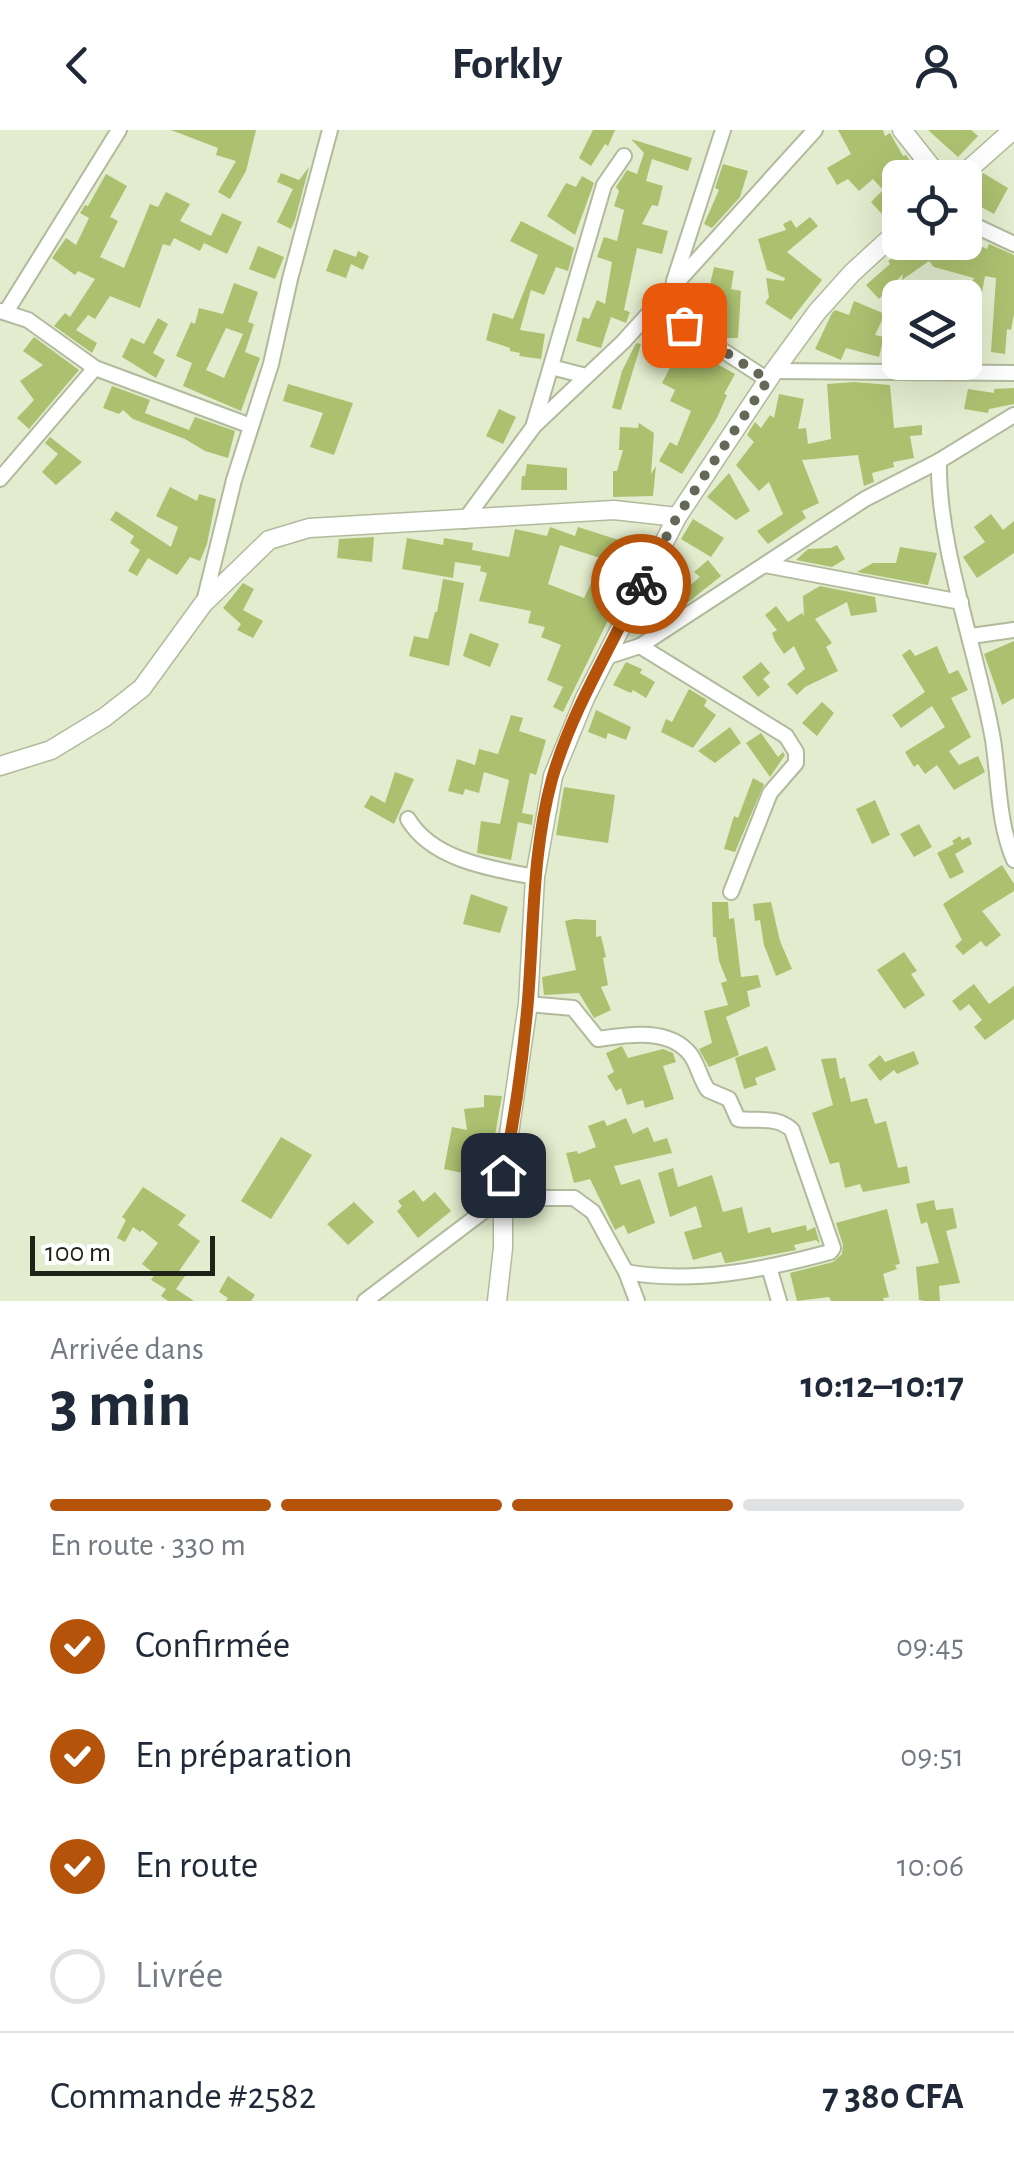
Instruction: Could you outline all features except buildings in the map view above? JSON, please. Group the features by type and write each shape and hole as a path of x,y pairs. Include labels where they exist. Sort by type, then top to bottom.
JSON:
{"street":[{"path":"119,130 3,312 28,320 95,368 251,426"},
{"path":"203,604 234,480 271,364 330,130"},
{"path":"672,289 723,130"},
{"path":"464,521 534,426 656,307 816,130"},
{"path":"902,130 926,160"},
{"path":"979,160 1013,130"},
{"path":"534,426 604,185 624,156"},
{"path":"982,228 1014,244"},
{"path":"498,1301 503,1248 501,1198 528,1004 535,877 553,776 606,656 677,517 771,376 852,272 882,245"},
{"path":"656,307 771,376 1014,373"},
{"path":"551,367 586,376"},
{"path":"0,479 95,368"},
{"path":"606,656 640,646 864,499 939,461 1014,416"},
{"path":"939,461 938,480 1014,860"},
{"path":"0,766 51,750 105,717 142,688 203,604 270,540 309,528 614,510 677,517"},
{"path":"765,565 961,602"},
{"path":"971,636 1014,630"},
{"path":"640,646 786,736 796,752 796,763 770,793 731,892"},
{"path":"408,820 434,846 481,866 535,877"},
{"path":"528,1004 573,1008 598,1039 632,1034 671,1041 692,1056 708,1090 729,1099 738,1118 774,1120 792,1130 833,1248 769,1267 664,1279 626,1272"},
{"path":"365,1301 501,1198 574,1198 592,1212 638,1301"},
{"path":"769,1267 779,1301"}],"way so far":[{"path":"641,584 677,517 768,380 684,325"}],"route":[{"path":"503,1175 528,1004 535,877 553,776 585,698 641,584"}]}
